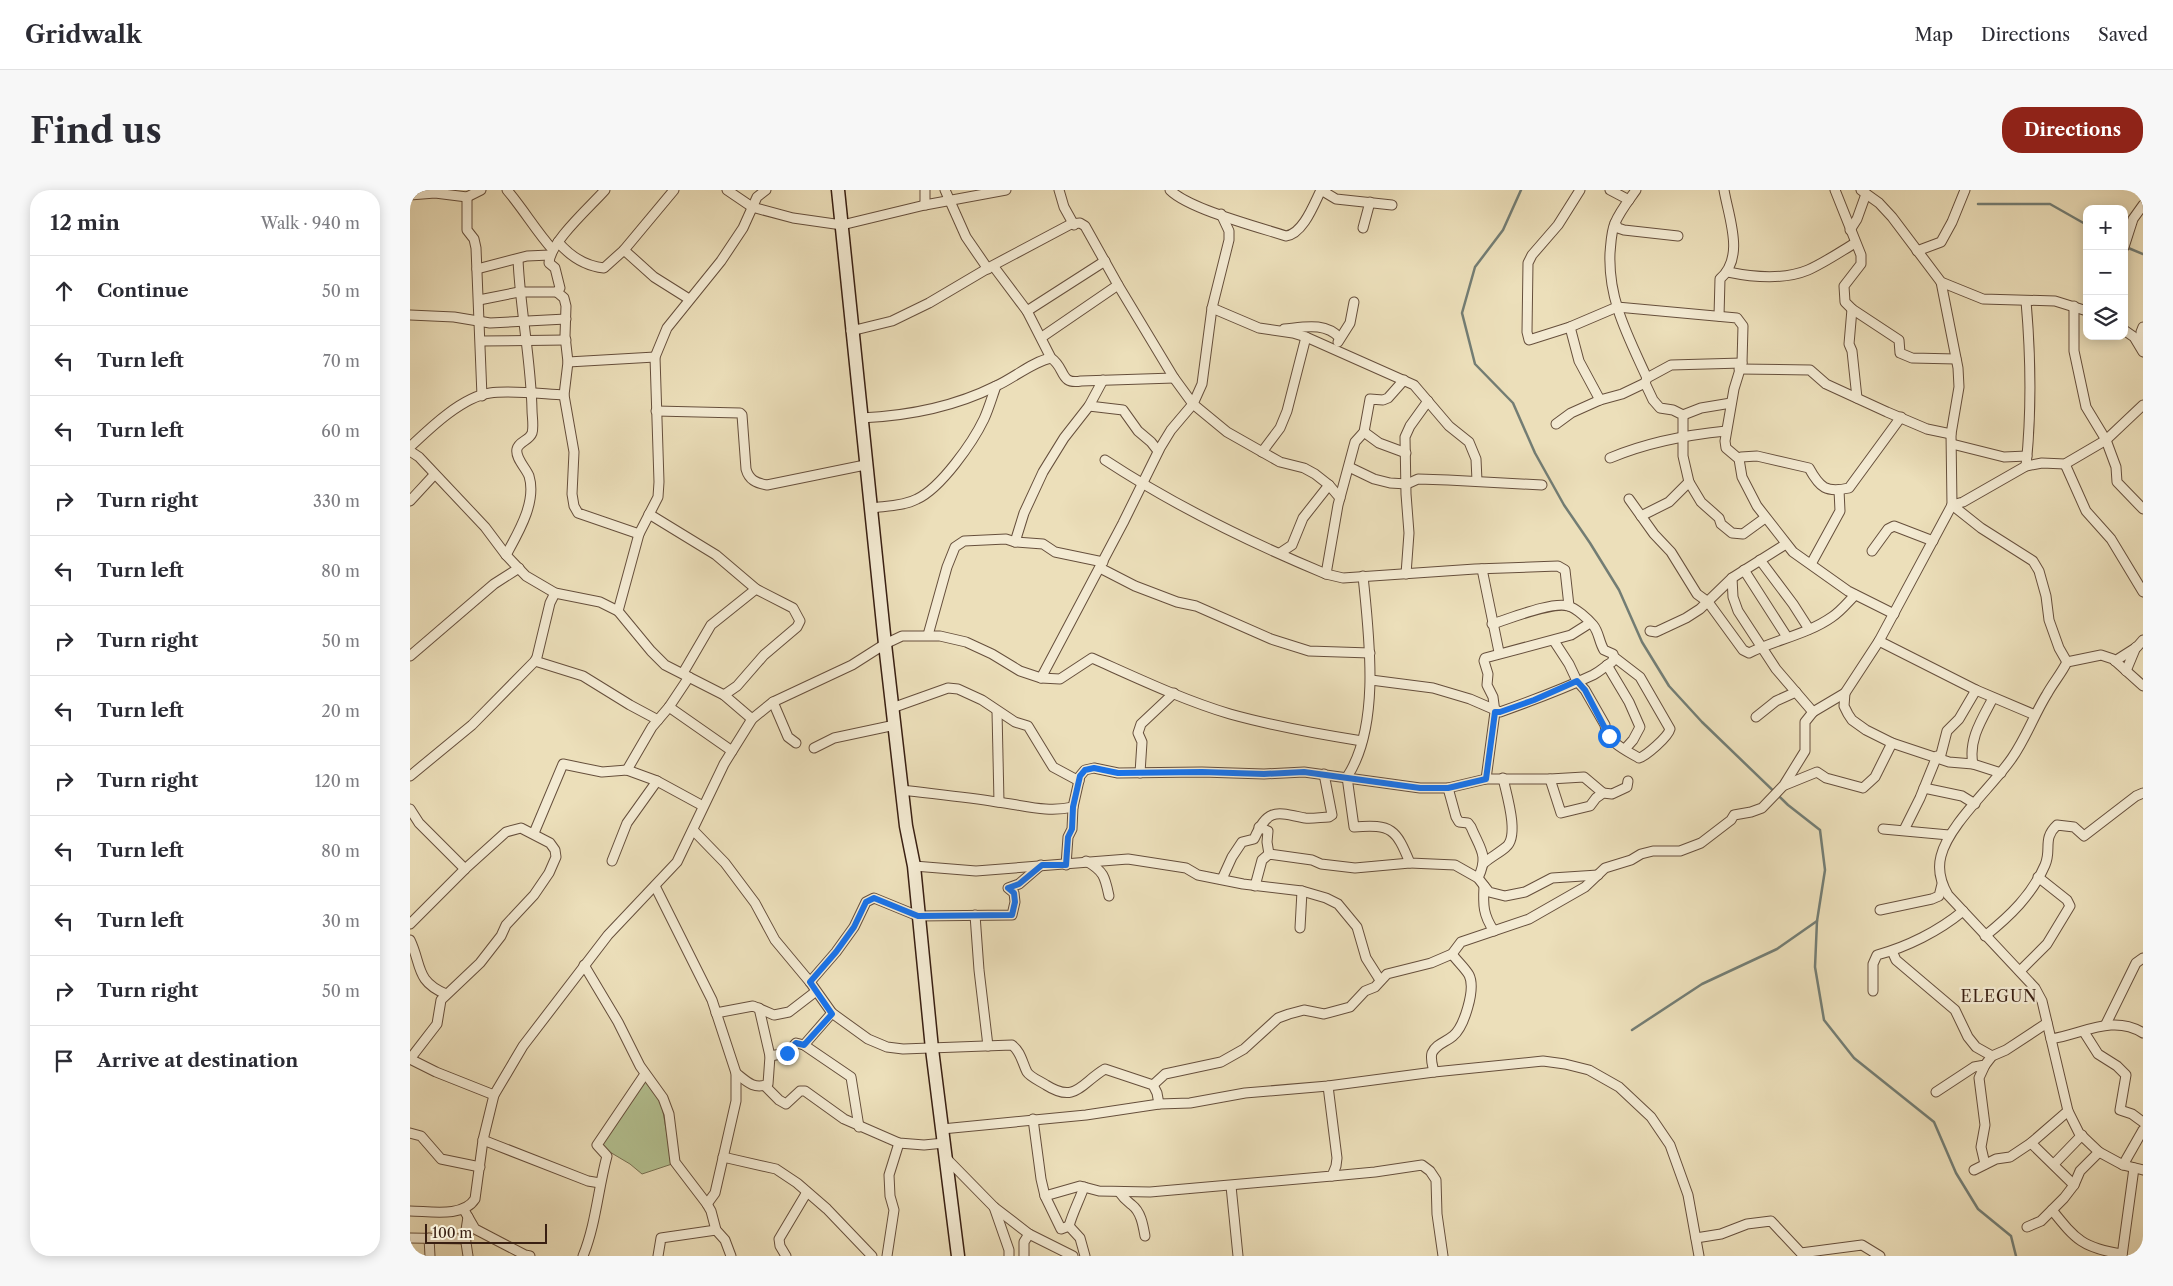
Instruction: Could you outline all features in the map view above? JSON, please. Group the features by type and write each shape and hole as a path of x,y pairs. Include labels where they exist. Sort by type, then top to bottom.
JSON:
{"main road":[{"path":"838,190 851,331 865,465 872,508 892,708 914,866 932,1049 958,1256"}],"street":[{"path":"410,196 439,192 467,198 481,190"},
{"path":"508,190 526,212 538,234 554,249"},
{"path":"557,292 560,288 555,268 549,263 554,249 605,190"},
{"path":"477,269 554,249 566,252 590,266 604,268 624,250 674,190"},
{"path":"727,190 752,207 793,218 842,225 926,205 952,202 1006,190"},
{"path":"618,611 639,534 658,497 655,357 667,328 721,261 743,228 757,197 766,190"},
{"path":"925,190 926,205"},
{"path":"945,190 966,237 1027,311 1042,336 1051,358 1056,362 1067,381 1071,383 1174,378"},
{"path":"1059,190 1064,207 1074,225"},
{"path":"1170,190 1177,197 1286,236 1291,235 1303,222 1321,190 1336,199 1392,205"},
{"path":"1578,190 1558,225 1532,255 1528,263 1527,332 1529,340 1570,327 1617,307 1737,318 1743,326 1741,366 1731,403 1726,432 1726,448 1739,459 1742,477 1757,506 1793,552 1855,595 1894,614"},
{"path":"1610,190 1629,200"},
{"path":"1636,190 1615,223 1611,236 1609,271 1612,293 1653,400 1660,408 1673,410 1684,415 1701,408 1731,403"},
{"path":"1720,316 1720,280 1728,272 1733,261 1733,235 1724,190"},
{"path":"1835,190 1861,255 1861,264 1844,286 1846,302 1852,309 1899,340 1900,353 1912,358 1956,359"},
{"path":"1917,251 1941,242 1952,222 1965,190"},
{"path":"1850,230 1857,220 1863,192 1879,203 1892,217 1941,282 1956,359 1959,387 1951,434 1952,505 1879,641 1846,694 1844,706 1852,720 1866,730 1892,743 1949,762 1973,764 2001,773"},
{"path":"467,198 467,230 475,244 477,269 482,396"},
{"path":"1363,228 1370,202"},
{"path":"2128,235 2133,219 2143,205"},
{"path":"1040,678 1101,565 1158,451 1171,430 1193,404 1204,377 1212,308 1229,240 1229,231 1221,214"},
{"path":"851,331 892,321 929,303 1071,224 1080,223 1085,226 1104,262 1174,378 1193,404 1227,432 1280,462 1304,468 1329,485 1340,498"},
{"path":"1615,223 1618,228 1624,230 1678,236"},
{"path":"1728,272 1747,276 1780,275 1807,270 1855,243"},
{"path":"624,250 654,277 690,299"},
{"path":"506,555 516,537 530,500 529,476 516,450 520,444 527,440 532,432 532,394 519,292 518,259"},
{"path":"1027,311 1104,262"},
{"path":"1941,282 1983,299 2055,302 2083,309"},
{"path":"1042,336 1118,285"},
{"path":"479,300 519,292 557,292 564,298 568,362 564,395 574,452 572,494 574,506 578,513 639,534"},
{"path":"1952,505 1964,502 2026,461 2032,411 2031,354 2026,301"},
{"path":"1335,349 1350,323 1354,302"},
{"path":"2074,306 2074,351 2086,407 2106,440 2116,467 2117,482 2143,509"},
{"path":"1212,308 1259,328 1306,337 1414,385 1449,426 1468,442 1476,459 1477,481"},
{"path":"1852,309 1849,344 1857,398"},
{"path":"410,315 454,317 480,322 523,323 566,319"},
{"path":"1274,330 1324,326 1334,331 1340,338"},
{"path":"1570,327 1579,361 1600,400"},
{"path":"2142,350 2141,332 2143,328"},
{"path":"2128,333 2134,337 2142,350"},
{"path":"1262,452 1280,428 1287,411 1306,337"},
{"path":"480,341 566,340"},
{"path":"568,362 655,357"},
{"path":"861,418 885,417 929,410 978,394 1051,358"},
{"path":"1556,424 1571,413 1600,400 1622,394 1671,365 1741,366 1810,370 1826,384 1927,429 1951,434"},
{"path":"1014,542 1024,513 1043,472 1064,438 1089,406 1103,380"},
{"path":"1326,574 1340,498 1355,442 1364,432 1370,399 1383,400 1388,398 1404,380"},
{"path":"872,508 894,506 918,499 942,479 983,420 996,386"},
{"path":"410,447 434,424 469,401 490,393 564,395"},
{"path":"978,394 990,402"},
{"path":"1406,574 1409,532 1406,494 1406,437 1410,426 1428,402"},
{"path":"1952,444 2026,461 2065,464 2106,440 2143,405"},
{"path":"1089,406 1124,410 1138,431 1152,442 1158,451"},
{"path":"656,411 740,413 742,416 746,469 748,476 756,483 767,485 865,465"},
{"path":"1684,415 1683,456 1689,482 1700,502 1719,518 1722,524 1732,533 1743,534 1765,518"},
{"path":"1739,459 1741,457 1757,456 1809,468 1818,484 1827,490 1849,488 1901,418"},
{"path":"1364,432 1379,443 1406,453"},
{"path":"1610,458 1684,435 1726,432"},
{"path":"410,451 420,457 434,475 485,527 506,555 526,576 555,593 600,602 618,611 665,665 724,695 752,718"},
{"path":"1105,460 1142,484 1227,530 1326,574 1343,578 1558,566 1565,570 1568,606"},
{"path":"2065,464 2086,511 2111,538 2143,592"},
{"path":"1349,467 1374,479 1390,483 1407,484 1418,479 1542,485"},
{"path":"410,502 434,475"},
{"path":"1641,516 1669,502 1689,482"},
{"path":"1280,553 1292,545 1303,518 1329,485"},
{"path":"1811,564 1840,511 1839,490"},
{"path":"1630,499 1641,516 1671,552 1697,594 1708,602 1743,650 1749,653 1761,646 1809,629 1833,617 1855,595"},
{"path":"1952,505 1981,528 2033,561 2039,572 2046,596 2049,620 2067,662"},
{"path":"649,514 716,555 756,589 793,608 800,621 797,627 764,655 737,686 724,695"},
{"path":"1872,551 1888,529 1894,526 1933,540"},
{"path":"928,635 947,567 955,547 964,541 1006,539 1014,542 1044,544 1055,552 1101,565 1134,586 1177,602 1196,606 1271,640 1309,651 1370,653"},
{"path":"1650,631 1656,632 1686,618 1708,602 1732,578 1786,544"},
{"path":"1760,560 1809,629"},
{"path":"410,656 494,584 519,568"},
{"path":"1482,569 1499,652"},
{"path":"1744,570 1787,637"},
{"path":"1363,576 1371,680 1362,741 1354,765 1347,777 1354,827 1384,826 1393,832 1402,843 1410,863"},
{"path":"1732,578 1733,598 1738,611 1776,668 1813,712"},
{"path":"627,770 658,720 669,707 711,625 756,589"},
{"path":"410,776 472,725 538,657 550,603 555,593"},
{"path":"1492,624 1535,610 1568,606 1590,622 1597,632 1604,650 1614,654 1614,657 1640,677 1670,729 1668,736 1647,752 1644,757 1639,758 1616,744 1609,736 1585,690 1577,681 1569,664 1554,641"},
{"path":"1486,779 1495,712 1493,697 1487,685 1488,674 1484,661 1485,658 1499,652 1537,642 1554,641 1571,635 1590,622"},
{"path":"468,1256 466,1213 475,1199 483,1140 494,1095 523,1046 584,965 608,935 677,862 703,806 752,718 773,702 852,665 885,644 902,636 928,635 966,642 992,654 1020,671 1040,678 1060,680 1092,658 1174,694 1230,714 1303,731 1362,741"},
{"path":"1879,641 1976,690 2035,715"},
{"path":"2115,660 2140,643"},
{"path":"2126,671 2140,643"},
{"path":"2052,1210 2069,1231 2082,1243 2098,1250 2122,1255 2139,1169 2123,1165 2099,1152 2082,1136 2068,1111 2042,1001 2035,988 1948,895 1942,884 1939,871 1941,856 1949,835 2001,773 2028,733 2035,715 2067,662 2102,655 2115,660 2143,686"},
{"path":"1371,680 1433,688 1470,699 1495,712 1500,712 1534,700 1604,670 1614,657"},
{"path":"534,661 583,676 658,720"},
{"path":"1607,665 1629,702 1640,727 1633,740 1625,749"},
{"path":"892,708 948,688 958,689 1028,726 1053,766 1079,781"},
{"path":"1904,830 1938,757 1947,731 1959,718 1976,690"},
{"path":"1756,717 1776,702 1796,692"},
{"path":"1140,773 1142,742 1138,733 1141,724 1174,694"},
{"path":"1153,1085 1165,1074 1221,1062 1244,1049 1278,1018 1304,1010 1324,1014 1350,1007 1365,991 1375,987 1388,974 1430,963 1452,954 1461,942 1530,919 1585,887 1605,868 1632,860 1641,854 1653,851 1680,851 1701,843 1731,820 1734,815 1762,808 1784,785 1805,751 1805,722 1813,712 1846,694"},
{"path":"1973,764 1972,742 1993,698"},
{"path":"773,702 788,738 796,743"},
{"path":"669,707 732,752"},
{"path":"997,711 999,802"},
{"path":"814,748 834,738 895,725"},
{"path":"1784,785 1817,772 1826,778 1863,788 1875,776 1892,743"},
{"path":"534,833 563,764 602,772 627,770 657,781 703,806"},
{"path":"1066,865 1068,837 1072,829 1073,807 1079,781 1085,770 1094,768 1118,773 1202,772 1264,774 1304,772 1420,788 1448,788 1486,779 1584,777 1603,793"},
{"path":"1222,879 1242,842 1254,839 1259,827 1268,816 1273,814 1296,814 1305,818 1329,817 1332,815 1324,774"},
{"path":"1484,863 1506,847 1512,832 1513,821 1503,778"},
{"path":"1550,779 1561,813 1590,806 1603,793 1619,791 1627,787 1628,781"},
{"path":"612,861 626,823 657,781"},
{"path":"1448,788 1456,817 1460,822 1468,823 1471,827 1484,856 1481,882 1482,909 1494,931"},
{"path":"1924,788 1962,796 1975,804"},
{"path":"902,790 999,802 1045,810 1073,807"},
{"path":"1985,936 2025,899 2046,863 2048,841 2051,831 2057,825 2074,826 2084,836 2136,796 2143,793"},
{"path":"410,809 419,823 465,869"},
{"path":"1259,827 1268,831 1266,842 1269,854"},
{"path":"410,924 465,869 506,832 521,828 534,833 550,843 555,850 556,857 549,873 534,895 506,924 501,936 480,963 454,990 446,994 441,1000 437,1024 410,1059 436,1072 494,1095"},
{"path":"1883,829 1949,835"},
{"path":"693,830 725,863 754,903 775,940 810,982 815,992 832,1014 868,1038 887,1047 903,1049 1012,1046 1017,1049 1028,1074 1055,1091 1066,1093 1079,1091 1106,1069 1153,1085 1159,1104"},
{"path":"1255,886 1262,860 1269,854 1312,860 1321,864 1355,868 1410,863 1455,865 1481,882 1489,892 1505,896 1525,892 1552,878 1598,875"},
{"path":"914,866 976,871 1042,865 1066,865 1086,861 1128,858 1186,868 1198,875 1255,886 1302,891 1338,904 1358,927 1366,958 1380,980"},
{"path":"1086,861 1098,868 1104,876 1109,896"},
{"path":"810,982 836,952 854,927 866,902 874,898 918,916 1012,915 1015,902 1014,893 1008,888 1019,884 1042,865"},
{"path":"2020,972 2046,944 2070,906 2067,900 2038,876"},
{"path":"1880,910 1932,899 1939,896 1942,884"},
{"path":"655,886 684,940 716,1013 736,1072 736,1101 715,1192 707,1204"},
{"path":"1300,928 1302,891"},
{"path":"1874,991 1872,964 1877,955 1892,951 1948,923 1963,911"},
{"path":"975,915 988,1046"},
{"path":"410,940 422,977 433,988 446,994"},
{"path":"1892,951 1896,960 1955,1010 1968,1038 1976,1047 1992,1056"},
{"path":"1434,1072 1432,1052 1453,1036 1460,1028 1470,998 1471,981 1452,954"},
{"path":"2106,1024 2136,963 2143,958"},
{"path":"584,965 645,1074 662,1098 669,1114 675,1162 707,1204 716,1230 725,1240 731,1256"},
{"path":"716,1013 747,1006 759,1008 774,1016 789,1012 815,992"},
{"path":"736,1072 757,1087 765,1086 769,1080 768,1058 770,1056 759,1008"},
{"path":"804,1045 832,1014"},
{"path":"1985,1164 1981,1147 1985,1125 1979,1078 1992,1056 2006,1050 2047,1023"},
{"path":"2051,1040 2084,1032 2106,1024 2134,1027 2143,1033"},
{"path":"2084,1032 2098,1054 2118,1066 2126,1075 2120,1110 2132,1114 2143,1122"},
{"path":"770,1056 787,1053 796,1043 804,1045 851,1077 859,1127"},
{"path":"942,1129 1086,1115 1159,1104 1190,1103 1245,1093 1328,1086 1434,1072 1543,1061 1566,1064 1589,1070 1619,1086 1651,1117 1670,1145 1688,1195 1699,1256"},
{"path":"1936,1092 1974,1067 1985,1065"},
{"path":"583,1256 592,1235 600,1183 607,1156 597,1145 645,1074"},
{"path":"765,1086 779,1100 786,1104 800,1091 805,1091 859,1127 899,1143 924,1145 944,1143"},
{"path":"1328,1086 1337,1158 1332,1176"},
{"path":"1974,1170 1996,1159 2010,1157 2031,1144 2068,1111"},
{"path":"1033,1119 1040,1178 1045,1196 1060,1229 1070,1226"},
{"path":"2123,1165 2143,1130"},
{"path":"410,1133 420,1136 441,1159 480,1167"},
{"path":"2054,1164 2082,1136"},
{"path":"483,1140 588,1181 600,1183"},
{"path":"887,1256 894,1210 890,1196 890,1175 899,1143"},
{"path":"2031,1144 2074,1185"},
{"path":"2027,1228 2041,1221 2064,1198 2074,1185 2080,1171 2099,1152"},
{"path":"945,1156 994,1207 1029,1234 1073,1256"},
{"path":"723,1157 776,1169 827,1209 872,1256"},
{"path":"1045,1196 1080,1186 1099,1191 1120,1193 1230,1186 1239,1183 1376,1172 1422,1165 1430,1170 1436,1180 1437,1214 1443,1256"},
{"path":"1230,1186 1238,1256"},
{"path":"1070,1226 1074,1208 1084,1187"},
{"path":"786,1256 780,1246 779,1239 807,1192"},
{"path":"1120,1193 1127,1202 1133,1205 1141,1218 1145,1236"},
{"path":"994,1207 1009,1250 1009,1256"},
{"path":"410,1210 466,1213"},
{"path":"466,1213 475,1229 525,1256 530,1256"},
{"path":"1696,1238 1721,1234 1747,1224 1771,1221 1801,1253 1862,1245 1880,1256"},
{"path":"1070,1226 1080,1238 1085,1256"},
{"path":"658,1256 662,1238 716,1230"},
{"path":"1024,1256 1024,1242 1029,1234"},
{"path":"410,1238 466,1239"},
{"path":"429,1238 430,1256"}],"green space":[{"path":"645,1078 661,1100 672,1164 642,1174 630,1164 598,1145"}],"waterway":[{"path":"1521,190 1503,230 1475,267 1462,313 1475,364 1513,403 1535,453 1564,505 1619,590 1642,642 1669,686 1702,722 1788,805 1820,830 1825,870 1817,921 1815,967 1824,1020 1854,1058 1934,1122 1956,1173 1978,1209 2011,1236 2016,1256"},
{"path":"1978,204 2050,204 2083,223"},
{"path":"2128,248 2143,254"},
{"path":"1632,1030 1702,984 1777,949 1817,921"}],"district":[{"name":"ELEGUN","path":"1999,996"}],"route":[{"path":"787,1053 796,1043 804,1045 832,1014 815,992 810,982 836,952 854,927 866,902 874,898 918,916 1012,915 1015,902 1014,893 1008,888 1019,884 1042,865 1066,865 1068,837 1072,829 1073,807 1080,776 1085,770 1094,768 1118,773 1202,772 1264,774 1304,772 1388,782 1420,788 1448,788 1486,779 1495,712 1534,700 1577,681 1585,690 1609,736"}]}
